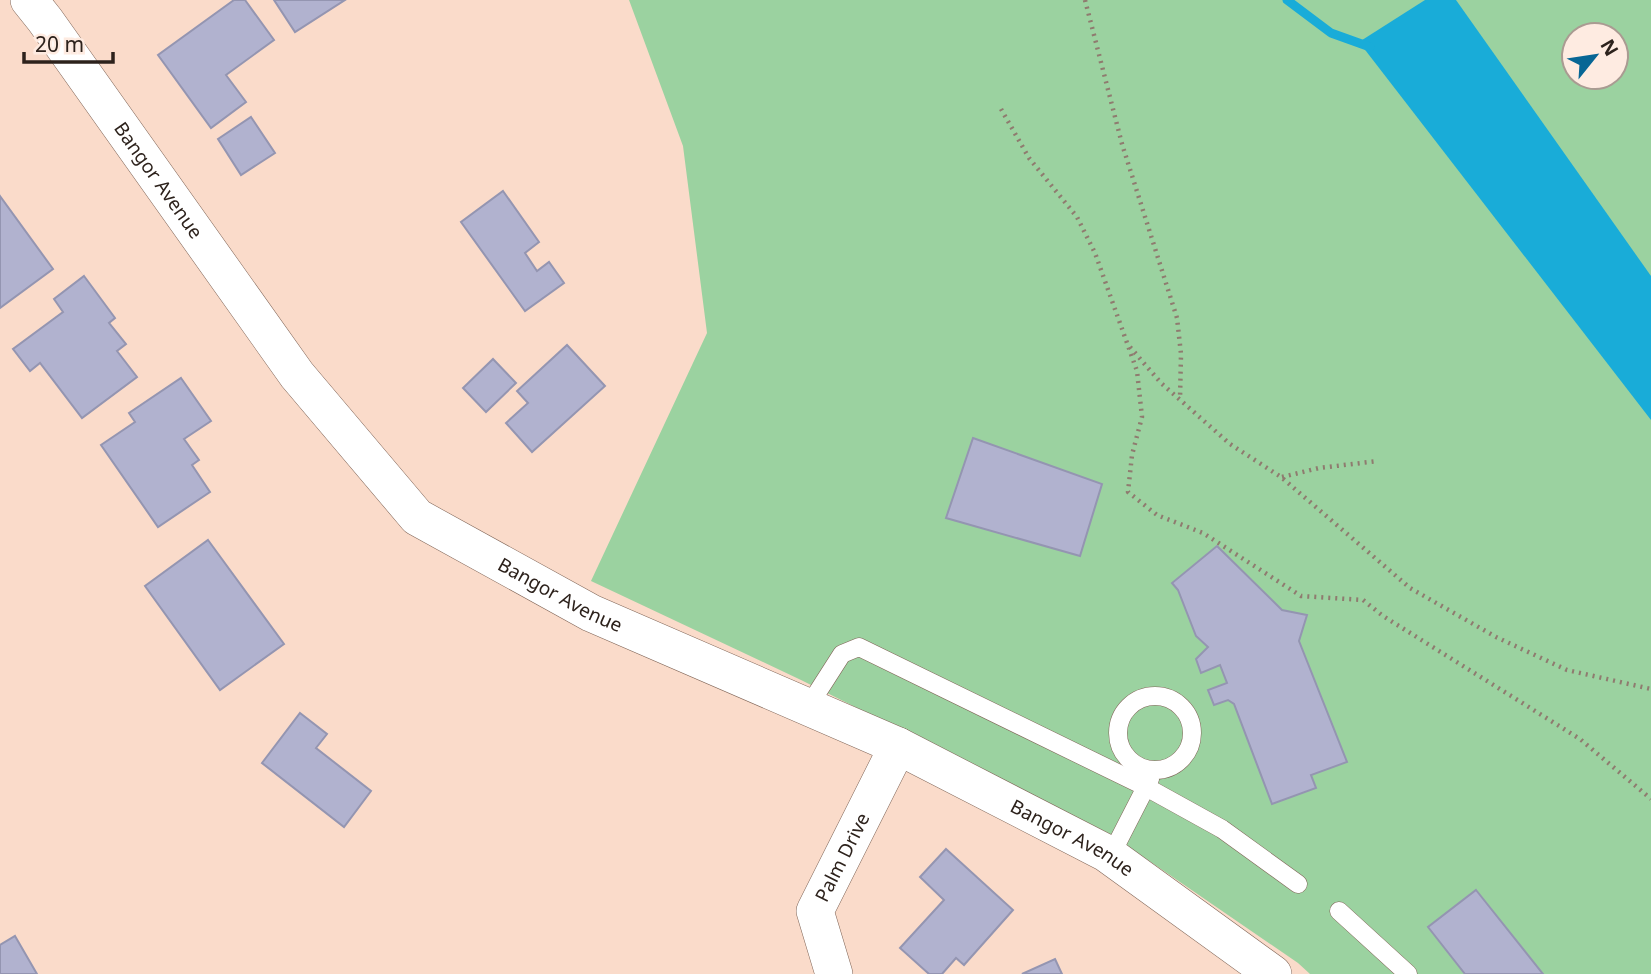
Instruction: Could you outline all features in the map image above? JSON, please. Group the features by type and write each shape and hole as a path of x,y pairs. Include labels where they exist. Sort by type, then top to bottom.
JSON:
{"street":[{"name":"Bangor Avenue","path":"48,7 296,375 416,517 591,613 898,746 1110,857 1273,974"},
{"name":"Palm Drive","path":"834,974 815,911 898,746"}],"lane":[{"path":"808,707 842,654 859,647 1061,746 1150,779 1298,884"},
{"path":"1110,857 1150,779 1176,764 1191,746 1193,734 1186,711 1167,697 1156,695 1143,697 1131,704 1123,713 1118,726 1122,751 1150,779"},
{"path":"1339,911 1408,974"}],"path":[{"path":"1086,0 1122,144 1177,318 1181,354 1180,400"},
{"path":"1000,108 1029,158 1077,217 1095,253 1137,372 1142,417 1132,455 1128,492 1157,515 1203,533 1301,596 1363,600 1383,616 1580,739 1651,799"},
{"path":"1127,344 1161,383 1230,444 1281,477 1410,588 1496,637 1567,670 1651,689"},
{"path":"1281,477 1319,468 1378,461"}],"green space":[{"path":"629,0 1651,0 1651,974 1310,974 1298,963 1110,834 801,680 591,581 707,333 683,146"}],"water":[{"path":"1425,0 1456,0 1651,276 1651,420 1359,42"}],"building":[{"path":"234,0 245,0 274,40 226,75 246,102 211,128 158,55"},
{"path":"274,0 345,0 295,32"},
{"path":"251,117 275,153 241,175 218,139"},
{"path":"503,191 539,242 525,253 537,271 549,262 564,283 525,311 461,222"},
{"path":"0,196 53,269 0,308"},
{"path":"84,276 115,318 109,323 126,344 117,351 137,377 82,418 40,363 30,371 13,349 63,312 54,299"},
{"path":"567,345 605,386 532,452 506,423 528,403 517,391"},
{"path":"493,359 516,383 486,412 463,388"},
{"path":"181,378 211,421 184,439 199,460 192,465 210,492 158,527 101,445 135,422 129,413"},
{"path":"973,438 1102,484 1080,556 946,518"},
{"path":"208,540 284,644 220,690 145,586"},
{"path":"1217,546 1282,610 1307,615 1299,641 1347,762 1311,775 1316,788 1272,804 1234,704 1228,700 1214,705 1208,690 1227,683 1220,665 1201,673 1196,659 1208,647 1196,636 1178,590 1172,583"},
{"path":"300,713 327,734 316,748 371,791 344,827 262,763"},
{"path":"946,849 1013,910 964,965 956,958 942,974 929,974 900,948 944,900 920,877"},
{"path":"1476,890 1543,974 1465,974 1428,927"},
{"path":"15,936 37,974 0,974 0,945"},
{"path":"1055,959 1062,974 1022,974"}],"waterway":[{"path":"1287,0 1331,33 1370,47"}]}
